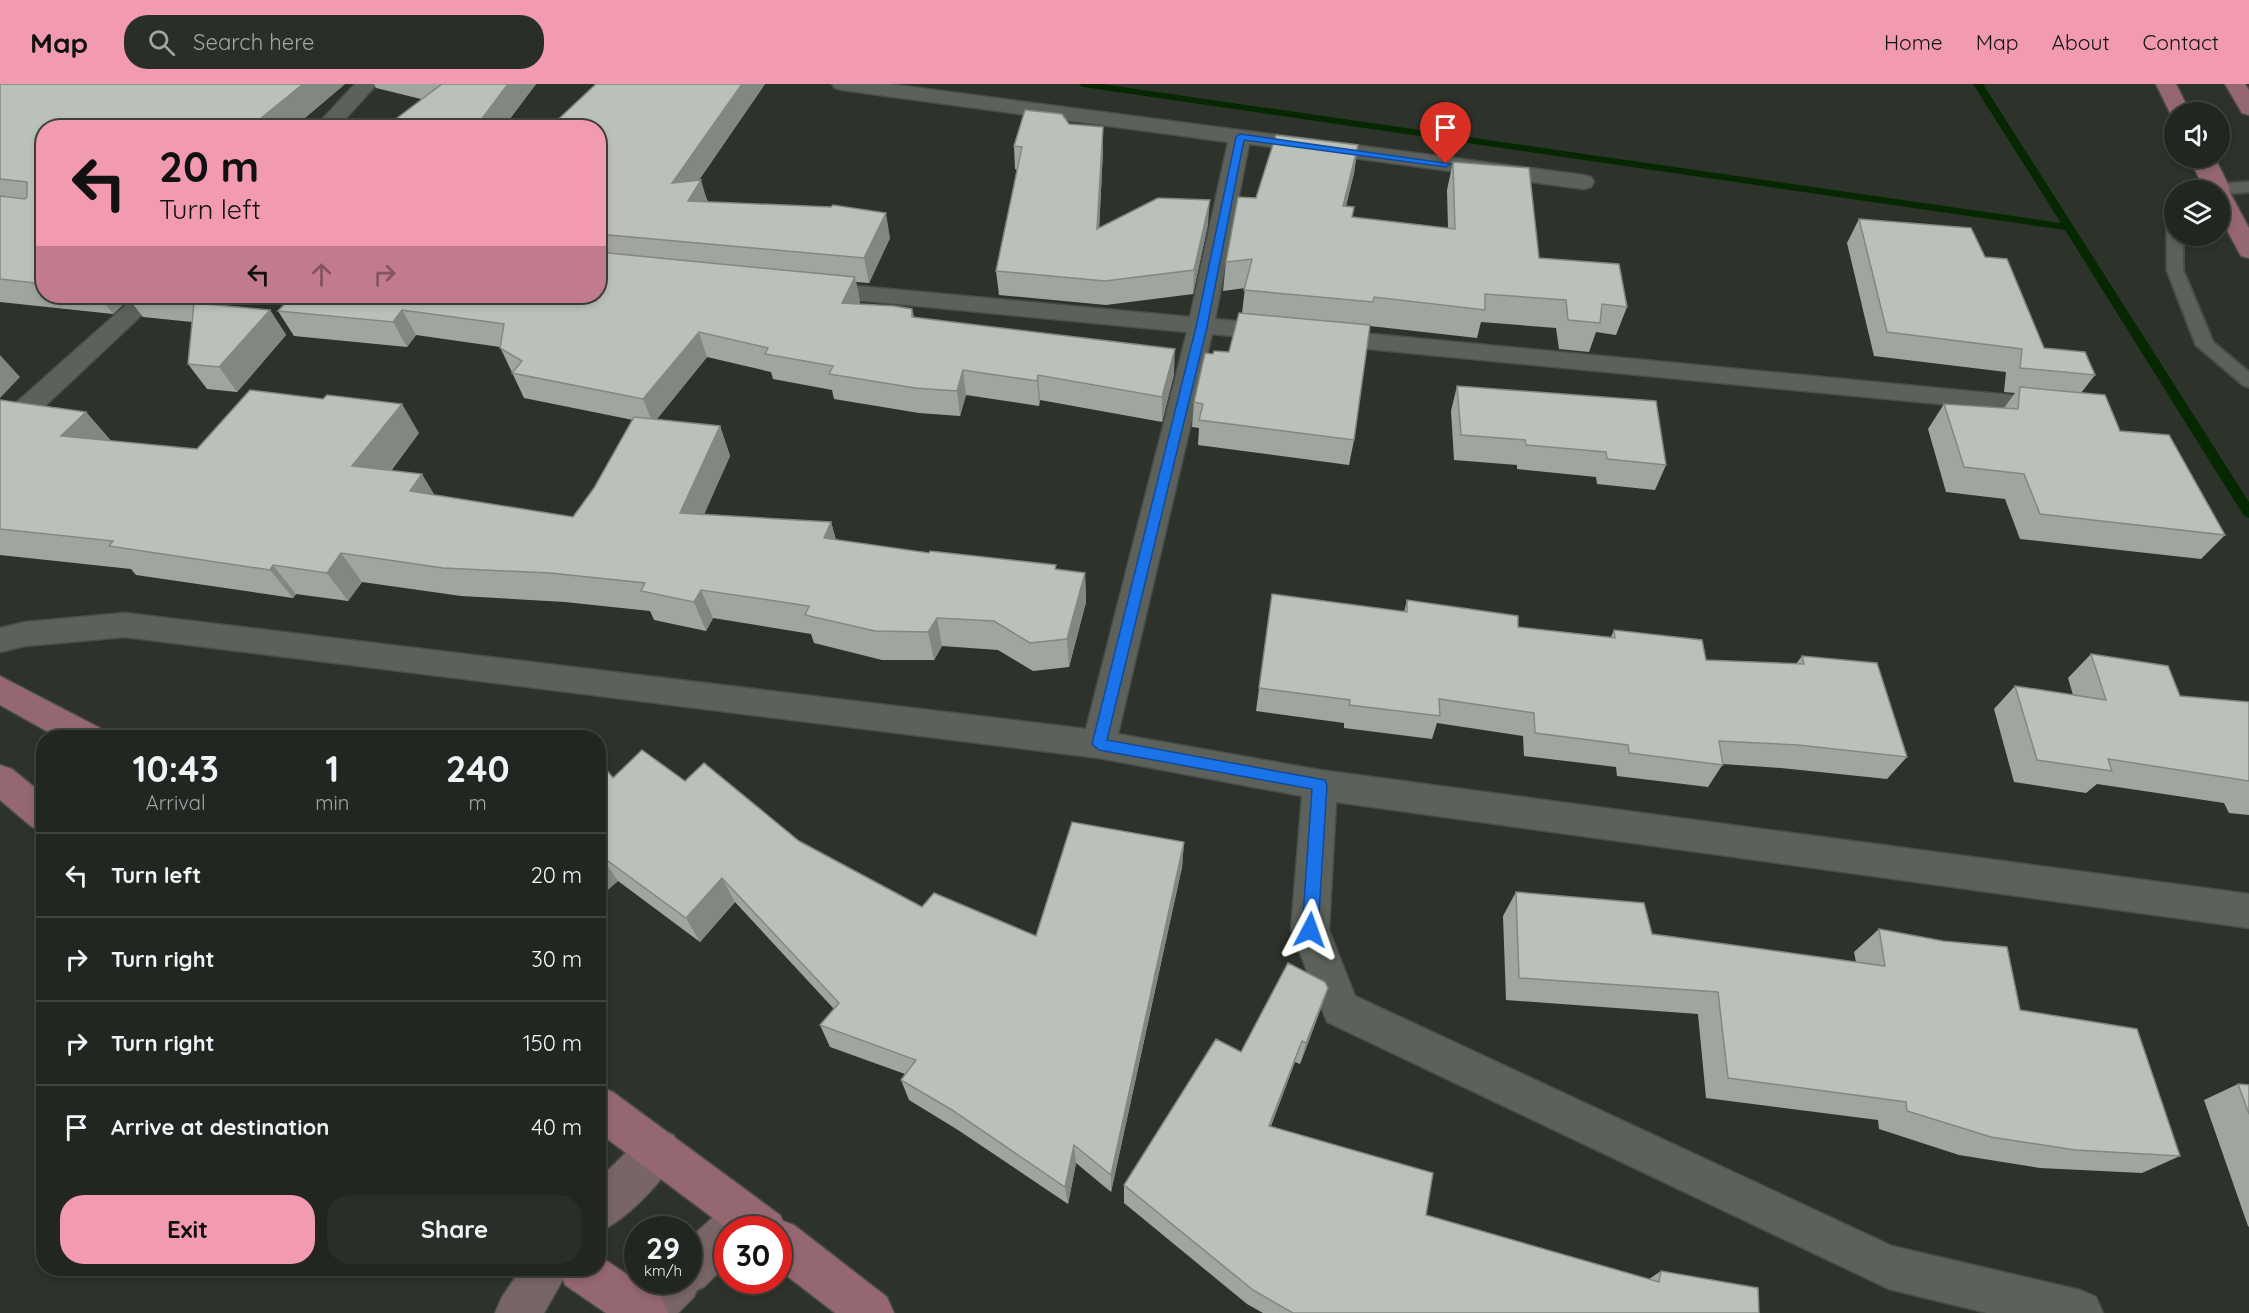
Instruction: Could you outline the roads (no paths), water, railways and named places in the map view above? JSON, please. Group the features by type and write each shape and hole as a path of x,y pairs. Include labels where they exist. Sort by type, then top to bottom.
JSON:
{"main road":[{"path":"2166,84 2175,102"},
{"path":"2235,84 2249,109"},
{"path":"2230,214 2249,251"},
{"path":"0,689 74,730"},
{"path":"0,779 36,809"},
{"path":"606,1112 659,1150 731,1216"},
{"path":"792,1251 871,1313"},
{"path":"591,1276 646,1313"}],"street":[{"path":"332,120 367,84"},
{"path":"842,84 1583,182"},
{"path":"1099,744 1202,327 1240,137"},
{"path":"788,286 1202,327 2077,408"},
{"path":"0,432 142,303"},
{"path":"0,640 25,634 125,626 1099,744 1320,785 2249,911"},
{"path":"1320,785 1310,930 1341,1009 1889,1267 2080,1313"},
{"path":"606,1203 659,1150"},
{"path":"702,1259 714,1249"},
{"path":"518,1313 542,1276"},
{"path":"646,1313 665,1294"}],"lane":[{"path":"2230,188 2249,187"},
{"path":"2175,246 2175,270 2205,345 2249,381"}],"waterway":[{"path":"1083,84 2069,228"},
{"path":"1978,84 2069,228"},
{"path":"2069,228 2249,513"}]}
